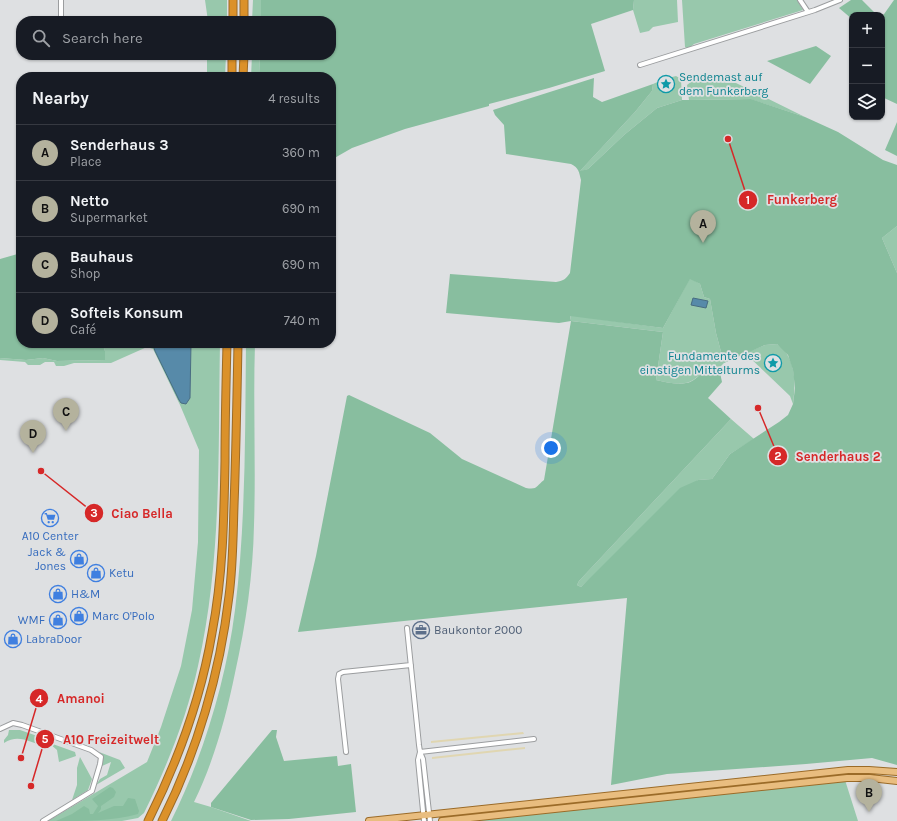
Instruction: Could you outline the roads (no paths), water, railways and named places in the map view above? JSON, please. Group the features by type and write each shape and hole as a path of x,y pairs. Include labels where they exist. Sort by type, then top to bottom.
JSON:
{"highway":[{"path":"233,0 233,16"},
{"path":"244,0 244,16"},
{"path":"232,60 232,72"},
{"path":"243,72 244,60"},
{"path":"148,821 164,789 194,708 212,633 218,596 222,552 227,348"},
{"path":"162,821 186,766 205,713 216,673 223,636 229,597 233,552 238,348"}],"main road":[{"path":"368,821 427,818 848,770 897,772"},
{"path":"442,821 847,778 897,780"}],"street":[{"path":"61,0 61,16"},
{"path":"800,0 808,12"},
{"path":"640,65 830,5 840,0"},
{"path":"407,628 420,752 423,760 427,818"},
{"path":"346,752 338,679 340,674 343,672 411,665"},
{"path":"0,729 13,723 22,725 92,750 100,756 100,764 92,791 43,821"},
{"path":"420,752 534,739"}],"water":[{"path":"693,298 708,301 706,308 691,305"},
{"path":"154,348 191,348 190,398 186,404 181,403 179,400"}],"place":[{"name":"Sendemast auf dem Funkerberg","path":"666,84"},
{"name":"Funkerberg","path":"728,139"},
{"name":"Senderhaus 3","path":"703,243"},
{"name":"Fundamente des einstigen Mittelturms","path":"773,363"},
{"name":"Senderhaus 2","path":"758,408"},
{"name":"Bauhaus","path":"66,431"},
{"name":"Softeis Konsum","path":"33,453"},
{"name":"Ciao Bella","path":"41,471"},
{"name":"A10 Center","path":"50,518"},
{"name":"Jack & Jones","path":"79,559"},
{"name":"Ketu","path":"96,573"},
{"name":"H&M","path":"58,594"},
{"name":"Marc O'Polo","path":"79,616"},
{"name":"WMF","path":"58,620"},
{"name":"Baukontor 2000","path":"421,630"},
{"name":"LabraDoor","path":"13,639"},
{"name":"Amanoi","path":"21,758"},
{"name":"A10 Freizeitwelt","path":"31,786"},
{"name":"Netto","path":"869,812"}]}
